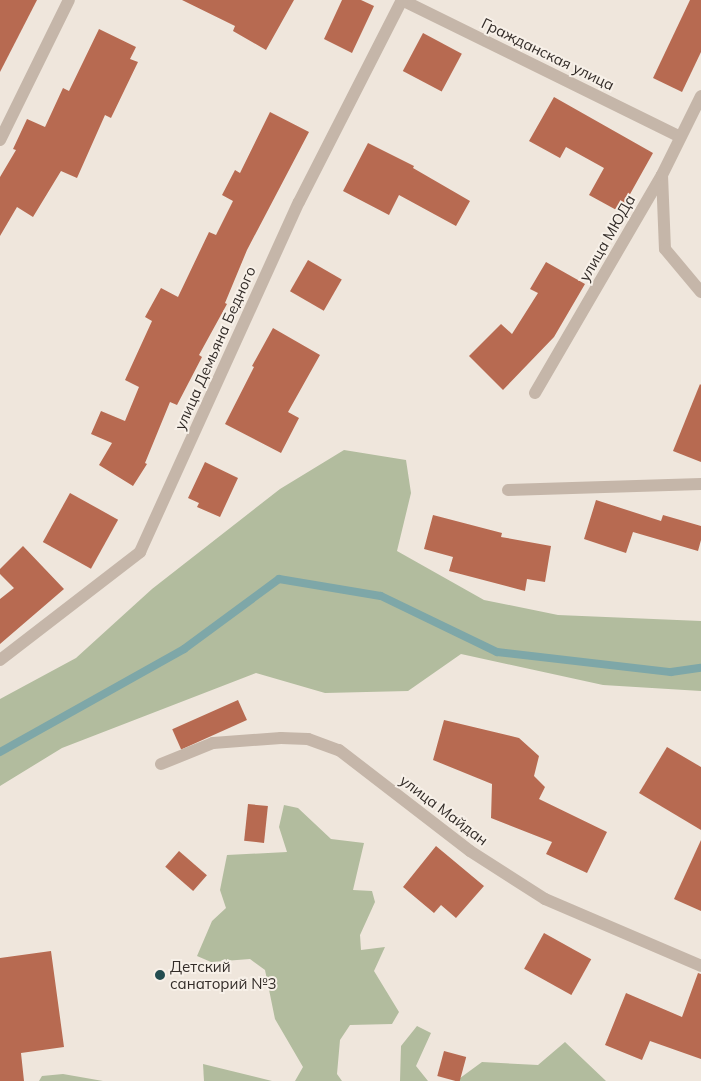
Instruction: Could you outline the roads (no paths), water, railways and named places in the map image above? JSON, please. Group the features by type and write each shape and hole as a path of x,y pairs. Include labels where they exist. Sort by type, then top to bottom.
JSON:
{"street":[{"path":"0,140 69,0"},
{"name":"Гражданская улица","path":"402,0 680,137"},
{"name":"улица Демьяна Бедного","path":"0,660 140,552 299,202 402,0"},
{"name":"улица МЮДа","path":"535,393 662,175 701,96"},
{"path":"662,175 665,249 701,292"},
{"path":"508,490 701,484"},
{"name":"улица Майдан","path":"161,764 213,743 308,738 339,750 470,851 545,899 701,966"}],"waterway":[{"path":"0,752 184,649 279,579 381,596 497,652 671,672 701,668"}],"place":[{"name":"Детский санаторий №3","path":"160,975"}]}
